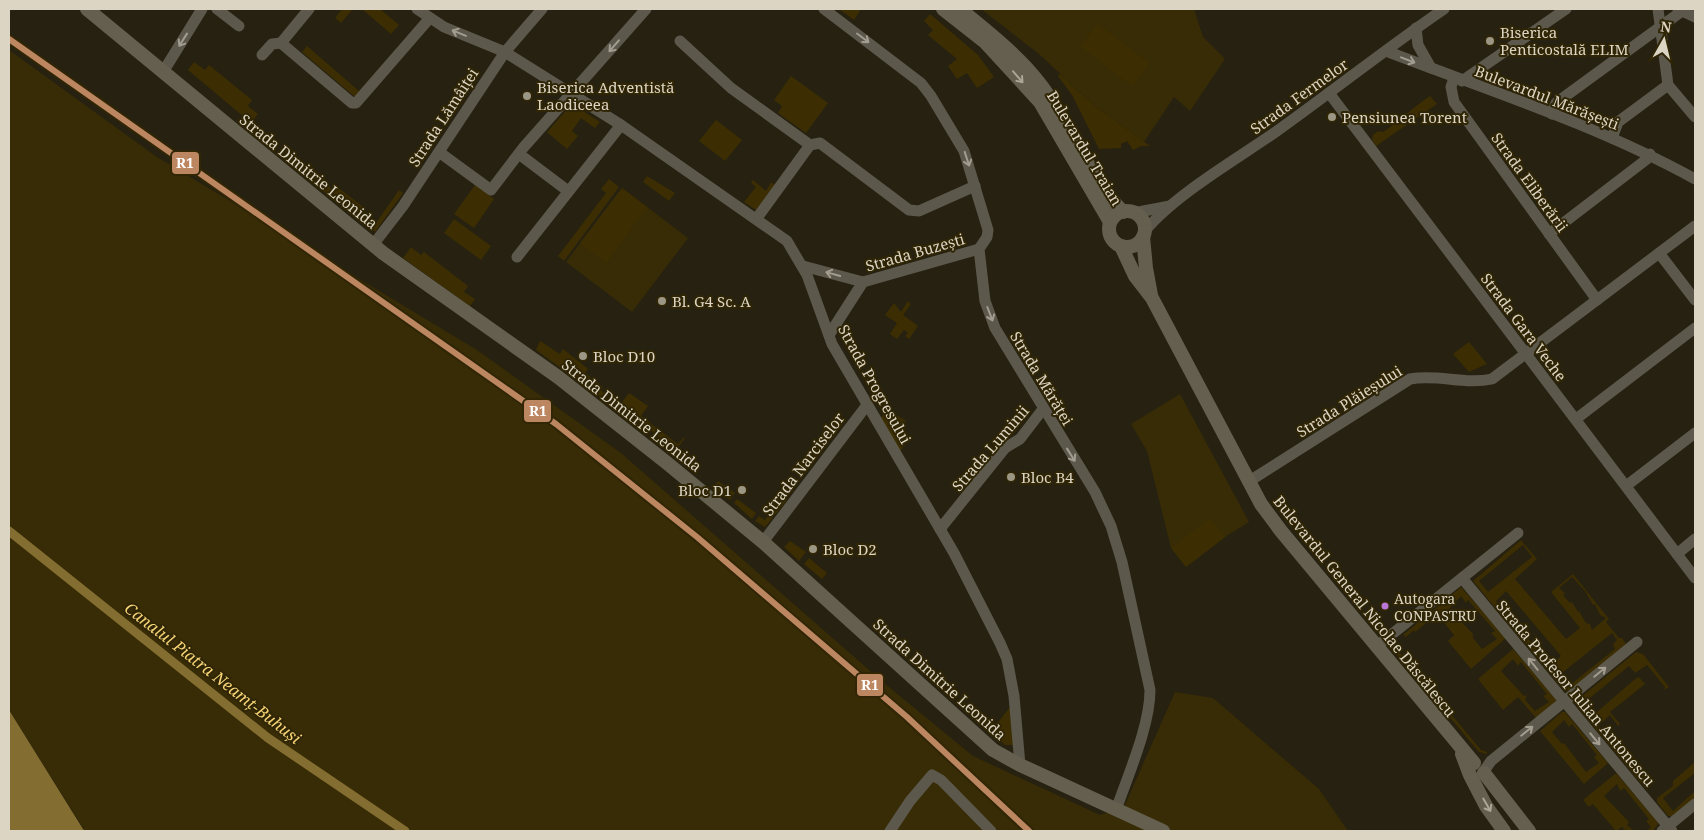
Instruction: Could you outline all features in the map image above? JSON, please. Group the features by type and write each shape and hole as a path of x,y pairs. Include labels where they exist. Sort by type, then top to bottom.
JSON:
{"main road":[{"name":"Strada Dimitrie Leonida","path":"88,9 374,245 585,397 763,542 994,750 1020,765 1163,831"},
{"name":"Bulevardul Traian","path":"943,9 985,42 1040,102 1110,222"},
{"name":"Bulevardul Traian","path":"960,9 1000,43 1040,84 1103,189 1128,212"},
{"path":"1128,212 1141,218 1144,235 1132,247 1116,244 1109,234 1110,222 1128,212"},
{"name":"Bulevardul General Nicolae Dăscălescu","path":"1144,235 1146,268 1152,298"},
{"name":"Bulevardul General Nicolae Dăscălescu","path":"1122,246 1135,276 1152,298 1248,482 1281,532 1529,831"},
{"path":"1479,769 1486,806 1504,831"}],"street":[{"path":"163,72 202,9"},
{"path":"217,9 239,26"},
{"path":"262,55 272,44 281,43 309,9"},
{"name":"Strada Progresului","path":"417,9 429,19 444,27 504,52 621,125 787,241 803,266 829,335 983,607 1007,659 1014,696 1020,765"},
{"name":"Strada Lămâiței","path":"374,245 439,152 504,52 542,9"},
{"path":"439,152 491,190 519,154 646,9"},
{"name":"Strada Mărăței","path":"824,9 921,83 964,151 988,230 987,237 979,249 985,302 1002,342 1095,492 1112,526 1122,562 1147,675 1150,703 1116,810"},
{"name":"Strada Fermelor","path":"1144,235 1154,220 1172,205 1329,94 1444,9"},
{"path":"1458,79 1566,9"},
{"path":"1658,9 1662,26 1668,85 1695,117"},
{"path":"1552,114 1556,103 1662,26 1680,10 1695,17"},
{"path":"281,43 352,103 356,103 429,19"},
{"path":"1416,28 1418,45 1431,68"},
{"path":"680,41 731,88 810,145"},
{"name":"Bulevardul Mărășești","path":"1386,51 1612,138 1650,154 1695,179"},
{"name":"Strada Eliberării","path":"1458,79 1450,87 1454,102 1597,300"},
{"path":"1612,138 1618,122 1668,85"},
{"name":"Strada Gara Veche","path":"1329,94 1695,578"},
{"path":"517,257 621,125"},
{"path":"756,218 810,145 820,143 914,211 976,186"},
{"path":"519,154 568,192"},
{"path":"1549,234 1650,154"},
{"name":"Strada Fermelor","path":"1128,212 1172,205"},
{"name":"Strada Plăieșului","path":"1248,482 1410,379 1422,376 1479,382 1492,379 1695,226"},
{"name":"Strada Buzești","path":"803,266 863,282 979,249"},
{"path":"1659,253 1695,300"},
{"path":"829,335 863,282"},
{"path":"1576,419 1695,328"},
{"name":"Strada Narciselor","path":"763,542 867,405"},
{"name":"Strada Luminii","path":"940,529 1005,448 1020,439 1043,410"},
{"path":"1626,486 1695,433"},
{"path":"1376,647 1518,533"},
{"path":"1677,554 1695,539"},
{"name":"Strada Profesor Iulian Antonescu","path":"1462,578 1667,830 1695,804"},
{"path":"1479,769 1637,642"},
{"path":"890,831 910,801 932,775 941,780 992,831"}],"shaded area":[{"path":"342,9 353,9 341,23 335,18"},
{"path":"362,9 380,9 399,25 391,34"},
{"path":"839,9 861,9 854,20"},
{"path":"981,9 1194,9 1203,37 1225,59 1190,111 1174,97 1144,142 1097,108 1039,54"},
{"path":"930,14 978,55 994,77 977,88 967,73 957,79 948,66 957,59 928,35 933,30 924,21"},
{"path":"1098,24 1149,63 1132,86 1080,46"},
{"path":"307,46 359,91 383,64 385,66 357,96 354,96 302,52"},
{"path":"9,50 157,157 477,350 621,453 884,683 973,756 1100,815 1124,807 1175,692 1213,698 1319,789 1348,831 85,831 9,710"},
{"path":"194,62 205,70 209,65 252,100 248,106 258,114 251,123 188,70"},
{"path":"1060,74 1097,108 1150,146 1141,146 1133,150 1127,141 1121,144 1121,148 1099,149 1072,95 1058,76"},
{"path":"791,76 828,103 806,133 778,113 782,106 774,100"},
{"path":"1430,96 1437,104 1376,146 1372,140 1373,135 1378,131 1383,132"},
{"path":"572,104 600,122 595,128 581,118 572,131 578,136 567,149 547,132"},
{"path":"716,120 742,140 725,161 699,141"},
{"path":"647,176 675,193 669,201 643,182"},
{"path":"609,179 619,187 564,261 558,256 606,193 601,189"},
{"path":"753,180 766,191 771,182 775,185 756,210 744,202 756,187 751,183"},
{"path":"322,181 333,190 336,186 362,206 358,211 374,226 399,190 403,193 375,232 318,187"},
{"path":"475,185 494,199 474,228 454,214"},
{"path":"622,188 688,238 632,312 566,262"},
{"path":"622,188 647,207 606,263 580,243"},
{"path":"454,219 491,246 481,260 444,233"},
{"path":"411,247 421,255 424,252 468,286 464,292 475,299 470,306 403,258"},
{"path":"908,301 911,304 903,315 918,326 909,339 905,336 908,333 904,330 897,339 890,334 897,323 885,315 894,303 901,312"},
{"path":"540,341 560,354 563,349 588,369 585,373 603,387 601,390 605,393 602,398 536,350"},
{"path":"1469,342 1487,364 1469,372 1453,354"},
{"path":"629,393 648,406 641,416 678,444 685,438 676,450 619,406"},
{"path":"1180,394 1249,522 1225,537 1186,567 1171,548 1147,451 1131,424"},
{"path":"887,409 906,421 900,430 909,438 900,452 880,419"},
{"path":"828,427 832,431 819,449 814,445"},
{"path":"718,481 735,493 730,500 713,487"},
{"path":"783,497 787,500 765,527 755,521 759,516 765,520"},
{"path":"737,499 756,513 752,519 734,503"},
{"path":"1210,518 1225,537 1186,567 1171,548"},
{"path":"1521,540 1537,559 1515,579 1566,639 1580,628 1551,592 1573,574 1609,619 1606,622 1626,644 1571,691 1564,690 1473,581","holes":["1523,545 1532,557 1488,592 1479,581","1572,577 1585,591 1593,605 1595,604 1600,615 1606,618 1592,630 1590,624 1586,623 1579,611 1563,595 1565,593 1559,588","1506,591 1561,656 1551,666 1496,601","1612,633 1617,640 1613,644 1615,649 1570,685 1562,673"]},
{"path":"790,541 806,552 799,561 784,547"},
{"path":"809,558 827,573 822,579 804,564"},
{"path":"1461,587 1506,638 1471,669 1448,641 1454,635 1437,614 1415,632 1414,630 1406,637 1403,635","holes":["1461,596 1466,603 1468,600 1495,631 1491,633 1497,639 1482,649 1473,638 1473,634 1449,609"]},
{"path":"1394,646 1481,750 1487,752 1487,754 1479,752 1395,652"},
{"path":"1513,649 1557,700 1537,719 1518,697 1503,710 1478,679","holes":["1513,659 1518,666 1521,662 1547,694 1543,696 1549,702 1535,711 1525,700 1527,695 1524,696 1501,671"]},
{"path":"1636,652 1643,654 1669,687 1664,690 1665,687 1647,665 1635,673 1629,666 1586,701 1596,713 1635,679 1639,677 1645,684 1610,712 1620,724 1618,726 1610,715 1598,726 1645,780 1641,783 1579,709 1581,697"},
{"path":"974,706 996,725 1010,707 1013,745 1005,745 968,712"},
{"path":"9,710 83,829 85,831 9,831"},
{"path":"1562,712 1565,712 1608,763 1584,784 1540,731","holes":["1564,720 1569,727 1572,724 1597,755 1594,757 1599,763 1586,772 1564,743 1562,744 1552,732"]},
{"path":"1695,762 1695,773 1663,798 1673,811 1695,791 1695,798 1673,816 1668,816 1657,802 1657,798 1673,786 1673,781"},
{"path":"1615,774 1656,820 1658,824 1653,831 1647,831 1651,827 1646,821 1649,819 1624,788 1620,791 1617,784 1604,796 1629,822 1627,825 1634,831 1626,831 1622,827 1616,831 1593,804 1589,807 1583,800"}],"waterway":[{"name":"Canalul Piatra Neamț-Buhuși","path":"9,531 268,738 405,831"}],"transit line":[{"name":"R1","path":"9,39 556,424 697,537 907,717 1029,831"}],"place":[{"name":"Biserica Penticostală ELIM","path":"1490,41"},
{"name":"Biserica Adventistă Laodiceea","path":"527,96"},
{"name":"Pensiunea Torent","path":"1332,117"},
{"name":"Bl. G4 Sc. A","path":"662,301"},
{"name":"Bloc D10","path":"583,356"},
{"name":"Bloc B4","path":"1011,477"},
{"name":"Bloc D1","path":"742,490"},
{"name":"Bloc D2","path":"813,549"},
{"name":"Autogara CONPASTRU","path":"1385,606"}]}
